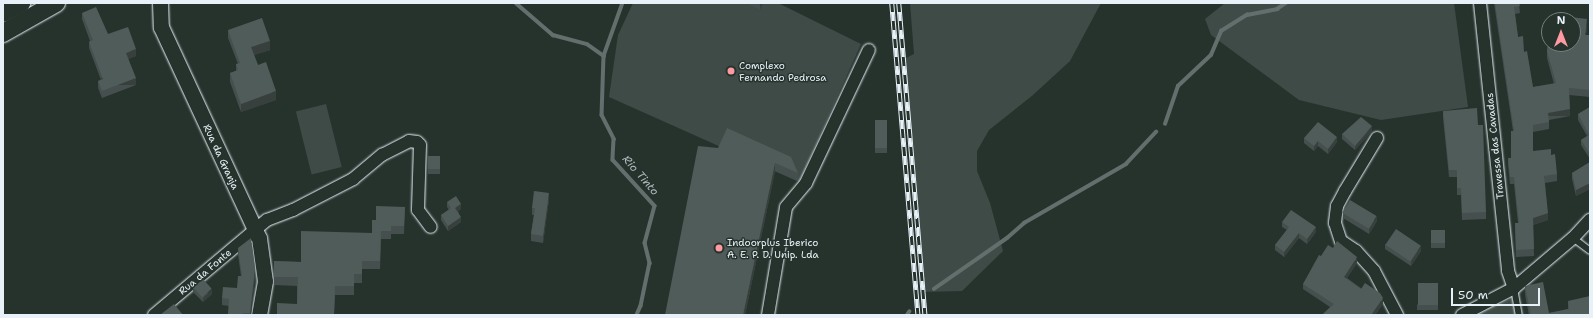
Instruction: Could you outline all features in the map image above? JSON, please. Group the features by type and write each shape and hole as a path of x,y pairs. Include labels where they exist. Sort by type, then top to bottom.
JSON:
{"main road":[{"path":"3,13 21,3"},
{"path":"3,33 56,3"}],"street":[{"name":"Rua da Granja","path":"160,3 160,27 260,242 265,281 259,315"},
{"name":"Travessa das Cavadas","path":"1480,3 1508,271 1514,288"},
{"path":"768,315 786,207 806,183 869,50"},
{"path":"1377,138 1337,206 1335,223 1341,240 1356,251 1374,271 1397,315"},
{"name":"Rua da Fonte","path":"154,315 267,220 293,210 353,179 387,151 409,141 417,142 420,145 418,210 431,227"},
{"path":"1462,315 1514,288 1573,238 1590,220"}],"lane":[{"path":"1573,238 1590,251"},
{"path":"1514,288 1519,315"}],"shaded area":[{"name":"Complexo Fernando Pedrosa","path":"633,3 778,3 861,44 799,182 609,97 618,35"},
{"path":"910,3 1101,3 1070,61 1033,95 989,130 977,151 977,171 990,203 1003,251 962,291 920,292 914,151 902,60 914,54"},
{"path":"1225,3 1454,3 1468,107 1381,120 1299,100 1211,35 1205,19"},
{"path":"326,104 342,167 312,175 296,111"},
{"path":"1515,297 1518,315 1474,315"}],"building":[{"path":"1495,3 1519,3 1520,6 1514,7 1518,37 1523,36 1524,52 1527,51 1533,87 1556,83 1547,52 1581,52 1581,18 1587,19 1585,35 1590,35 1590,90 1569,88 1570,109 1548,113 1549,122 1533,125 1533,151 1551,149 1551,155 1555,154 1557,174 1544,176 1548,213 1533,218 1534,249 1516,250 1515,223 1519,223 1514,177 1510,177 1508,158 1511,158 1511,131 1514,131"},
{"path":"96,7 108,34 128,27 136,49 126,53 136,78 102,91 98,81 103,79 89,42 93,40 82,13"},
{"path":"262,18 270,41 251,47 258,65 266,62 276,91 241,104 230,73 238,70 236,64 240,63 228,30"},
{"path":"1590,107 1590,154 1581,140 1589,135 1578,114"},
{"path":"1477,108 1478,125 1483,125 1486,212 1462,213 1461,188 1457,188 1457,170 1449,170 1443,111"},
{"path":"1361,117 1372,126 1355,146 1342,134"},
{"path":"875,120 887,120 887,148 875,148"},
{"path":"1318,122 1337,137 1328,149 1318,141 1314,146 1304,138"},
{"path":"727,128 791,157 798,173 775,163 743,315 665,315 698,146 718,148"},
{"path":"428,156 440,156 440,169 428,169"},
{"path":"1590,162 1590,183 1576,190 1572,173"},
{"path":"534,191 549,193 543,236 531,234 535,208 532,208"},
{"path":"456,196 461,204 455,208 461,217 448,226 441,215 451,208 447,202"},
{"path":"1350,200 1377,216 1369,229 1342,213"},
{"path":"376,206 405,207 404,226 391,226 391,231 381,231 380,261 362,261 362,274 354,274 354,286 335,286 334,315 277,315 277,303 297,304 298,277 274,277 274,261 301,262 301,231 372,233 372,220 376,220"},
{"path":"1291,210 1316,227 1307,239 1299,233 1284,252 1275,245 1289,227 1282,222"},
{"path":"1396,229 1421,246 1410,262 1385,245"},
{"path":"1431,230 1445,230 1445,243 1431,243"},
{"path":"251,238 255,268 250,313 243,313 243,315 228,315 229,299 222,298 223,287 237,288 238,276 242,276 238,248"},
{"path":"1337,241 1357,257 1344,277 1361,289 1365,283 1380,293 1383,298 1371,315 1322,315 1334,304 1303,284 1319,255 1321,256 1328,245 1333,248"},
{"path":"203,279 212,289 202,297 193,288"},
{"path":"1543,282 1549,313 1569,309 1568,301 1590,296 1590,315 1531,315 1525,286"},
{"path":"1418,283 1438,283 1438,305 1418,305"},
{"path":"174,304 183,315 160,315"}],"waterway":[{"path":"516,3 553,35 587,44 604,56"},
{"name":"Rio Tinto","path":"623,3 604,56 602,115 614,139 613,160 655,206 645,243 650,263 641,306 637,315"},
{"path":"1165,124 1178,86 1211,55 1221,31 1247,15 1277,9 1286,3"},
{"path":"934,289 1007,238 1024,223 1126,164 1156,132"}],"railway":[{"path":"892,3 918,315"},
{"path":"899,3 925,315"}],"place":[{"name":"Complexo Fernando Pedrosa","path":"731,71"},
{"name":"Indoorplus Iberico A. E. P. D. Unip. Lda","path":"719,248"}]}
